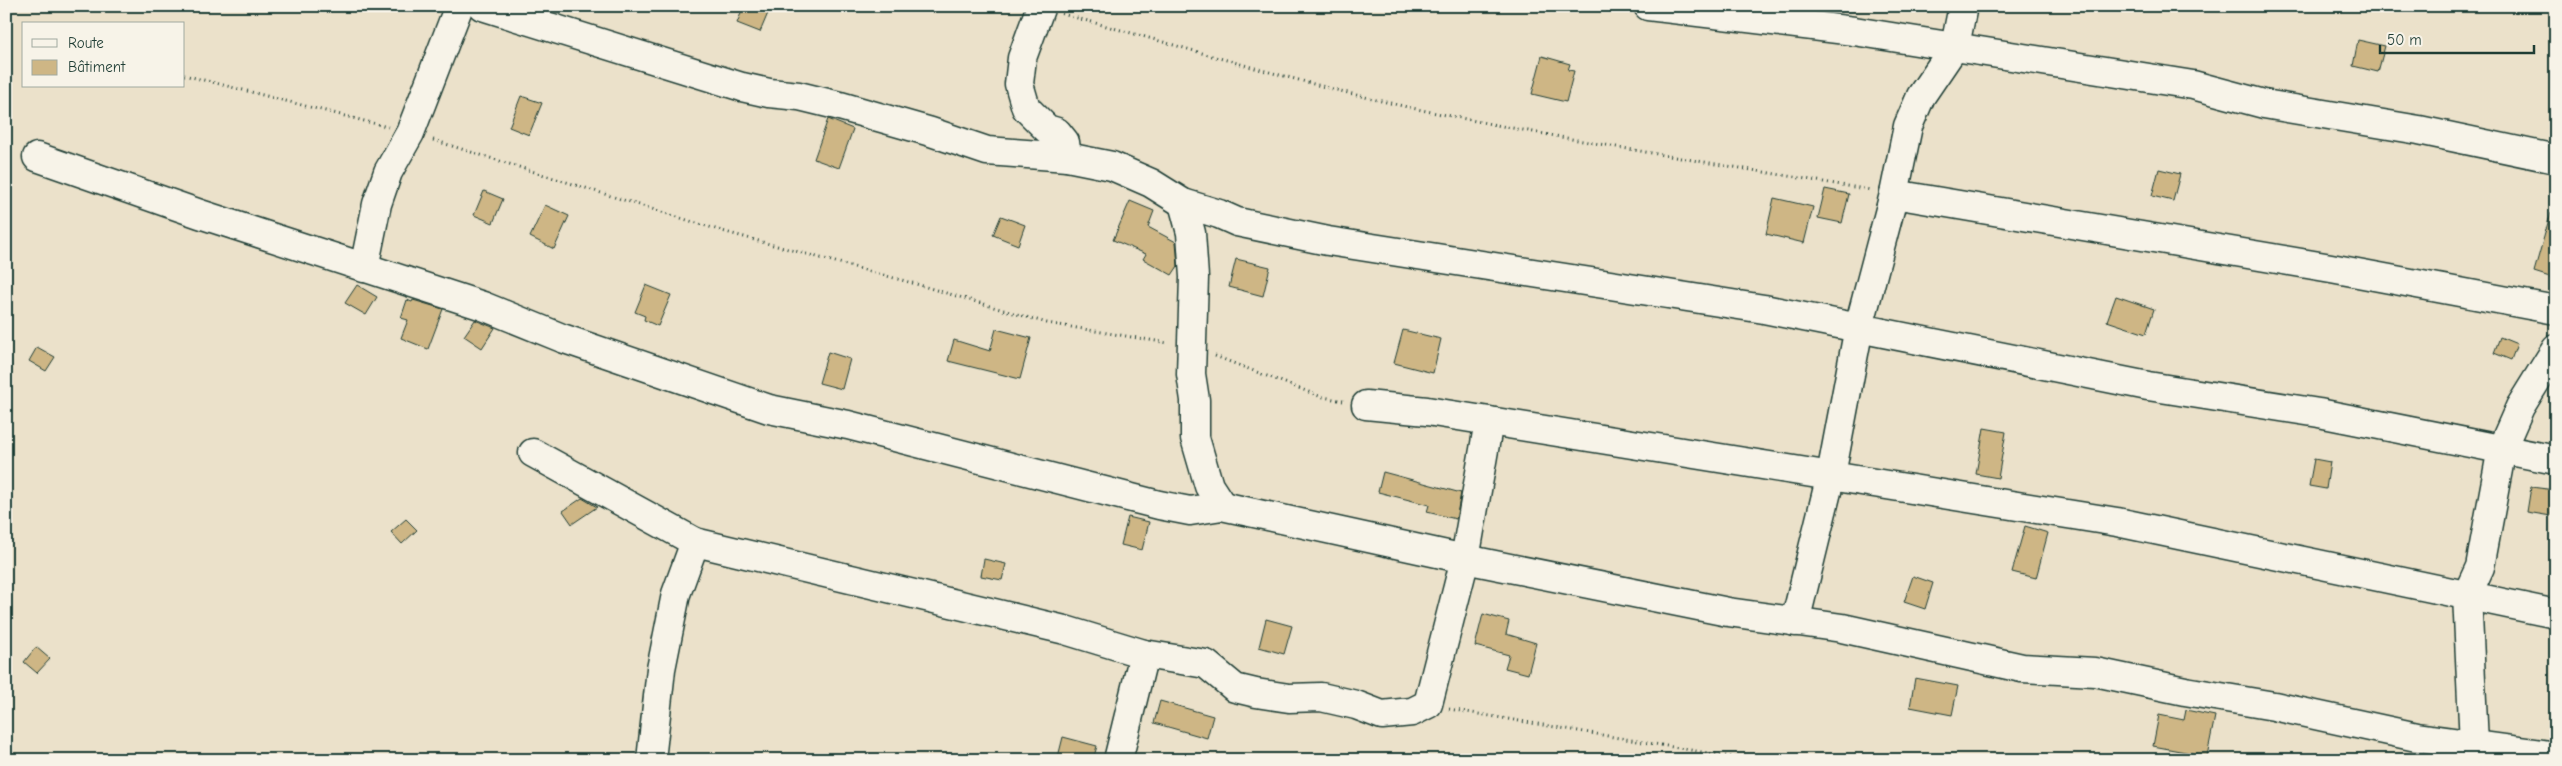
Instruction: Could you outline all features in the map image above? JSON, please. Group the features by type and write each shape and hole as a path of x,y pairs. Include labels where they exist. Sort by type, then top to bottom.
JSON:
{"street":[{"path":"364,268 377,204 388,172 410,133 459,6"},
{"path":"482,6 742,87 769,93 799,96 840,106 931,132 987,151 1068,157 1112,166 1151,183 1184,202 1236,222 1328,241 1623,286 1859,328 2148,386 2318,413 2556,460"},
{"path":"1648,6 1955,46 2192,85 2264,104 2419,130 2556,159"},
{"path":"1795,622 1831,475 1859,328 1894,194 1908,126 1921,96 1955,46 1963,6"},
{"path":"1040,8 1022,58 1019,84 1026,108 1047,128 1057,132 1065,142 1068,157"},
{"path":"37,157 200,214 483,306 562,338 769,409 848,425 1159,505 1190,511 1222,506 1465,559 1728,612 1842,628 2022,668 2095,672 2185,691 2274,706 2417,737 2472,752 2556,756"},
{"path":"1894,194 2331,268 2556,310"},
{"path":"1184,202 1191,233 1194,277 1190,374 1196,400 1195,438 1209,486 1222,506"},
{"path":"2472,752 2466,595 2480,567 2502,448 2520,407 2556,349"},
{"path":"1366,405 1427,410 2117,522 2556,614"},
{"path":"533,453 695,542 1065,630 1144,654 1206,664 1235,688 1289,698 1321,696 1356,705 1382,715 1412,712 1428,704 1465,559 1489,421"},
{"path":"651,760 664,650 676,594 695,542"},
{"path":"1118,760 1144,654"}],"path":[{"path":"1040,8 1292,79 1413,108 1894,194"},
{"path":"185,76 361,118 722,231 916,284 1047,323 1192,347 1319,396 1366,405"},
{"path":"1428,704 1458,711 1749,760"}],"building":[{"path":"744,6 771,6 760,32 737,23"},
{"path":"2358,40 2385,46 2378,72 2353,66"},
{"path":"1542,56 1570,64 1568,70 1574,71 1566,102 1532,94"},
{"path":"521,96 542,103 529,135 509,127"},
{"path":"828,119 853,129 839,168 814,159"},
{"path":"2159,169 2180,174 2173,201 2152,196"},
{"path":"1825,189 1849,194 1842,223 1818,218"},
{"path":"484,191 503,199 493,223 474,215"},
{"path":"1774,198 1813,207 1804,243 1766,234"},
{"path":"1130,201 1154,211 1148,227 1176,242 1178,266 1172,275 1143,259 1146,254 1113,240"},
{"path":"545,205 569,216 554,249 530,237"},
{"path":"2551,212 2556,212 2556,279 2534,272"},
{"path":"1001,216 1025,225 1018,245 993,235"},
{"path":"1236,259 1270,267 1263,296 1229,287"},
{"path":"357,285 377,297 366,315 345,303"},
{"path":"646,285 671,295 658,326 644,320 645,316 635,312"},
{"path":"2116,296 2154,309 2146,334 2107,321"},
{"path":"407,300 443,309 428,349 401,338 408,320 401,318"},
{"path":"475,320 495,328 482,348 464,336"},
{"path":"996,329 1031,338 1020,379 948,361 954,340 990,351"},
{"path":"1403,330 1441,339 1433,373 1394,363"},
{"path":"2500,337 2517,344 2511,360 2494,353"},
{"path":"37,347 55,357 46,371 29,361"},
{"path":"828,352 850,359 842,389 819,383"},
{"path":"1984,428 2006,432 1998,478 1976,474"},
{"path":"2314,459 2330,462 2326,489 2309,486"},
{"path":"1383,472 1461,493 1456,519 1427,512 1429,505 1378,492"},
{"path":"2531,487 2555,490 2551,516 2527,512"},
{"path":"582,498 597,507 572,524 563,511"},
{"path":"1128,517 1149,522 1142,550 1121,545"},
{"path":"406,519 417,530 402,544 391,532"},
{"path":"2025,526 2048,533 2036,578 2012,572"},
{"path":"984,559 1006,564 1002,580 981,576"},
{"path":"1913,576 1933,583 1925,609 1904,602"},
{"path":"1483,614 1509,621 1506,634 1536,643 1528,674 1505,668 1509,655 1475,646"},
{"path":"1266,619 1292,626 1284,654 1259,647"},
{"path":"36,647 50,659 37,673 24,662"},
{"path":"1915,678 1958,686 1952,715 1910,707"},
{"path":"1160,701 1213,716 1207,738 1154,723"},
{"path":"2186,710 2215,716 2207,756 2153,746 2159,715 2184,720"},
{"path":"1063,737 1097,746 1093,760 1068,760 1058,757"}]}
